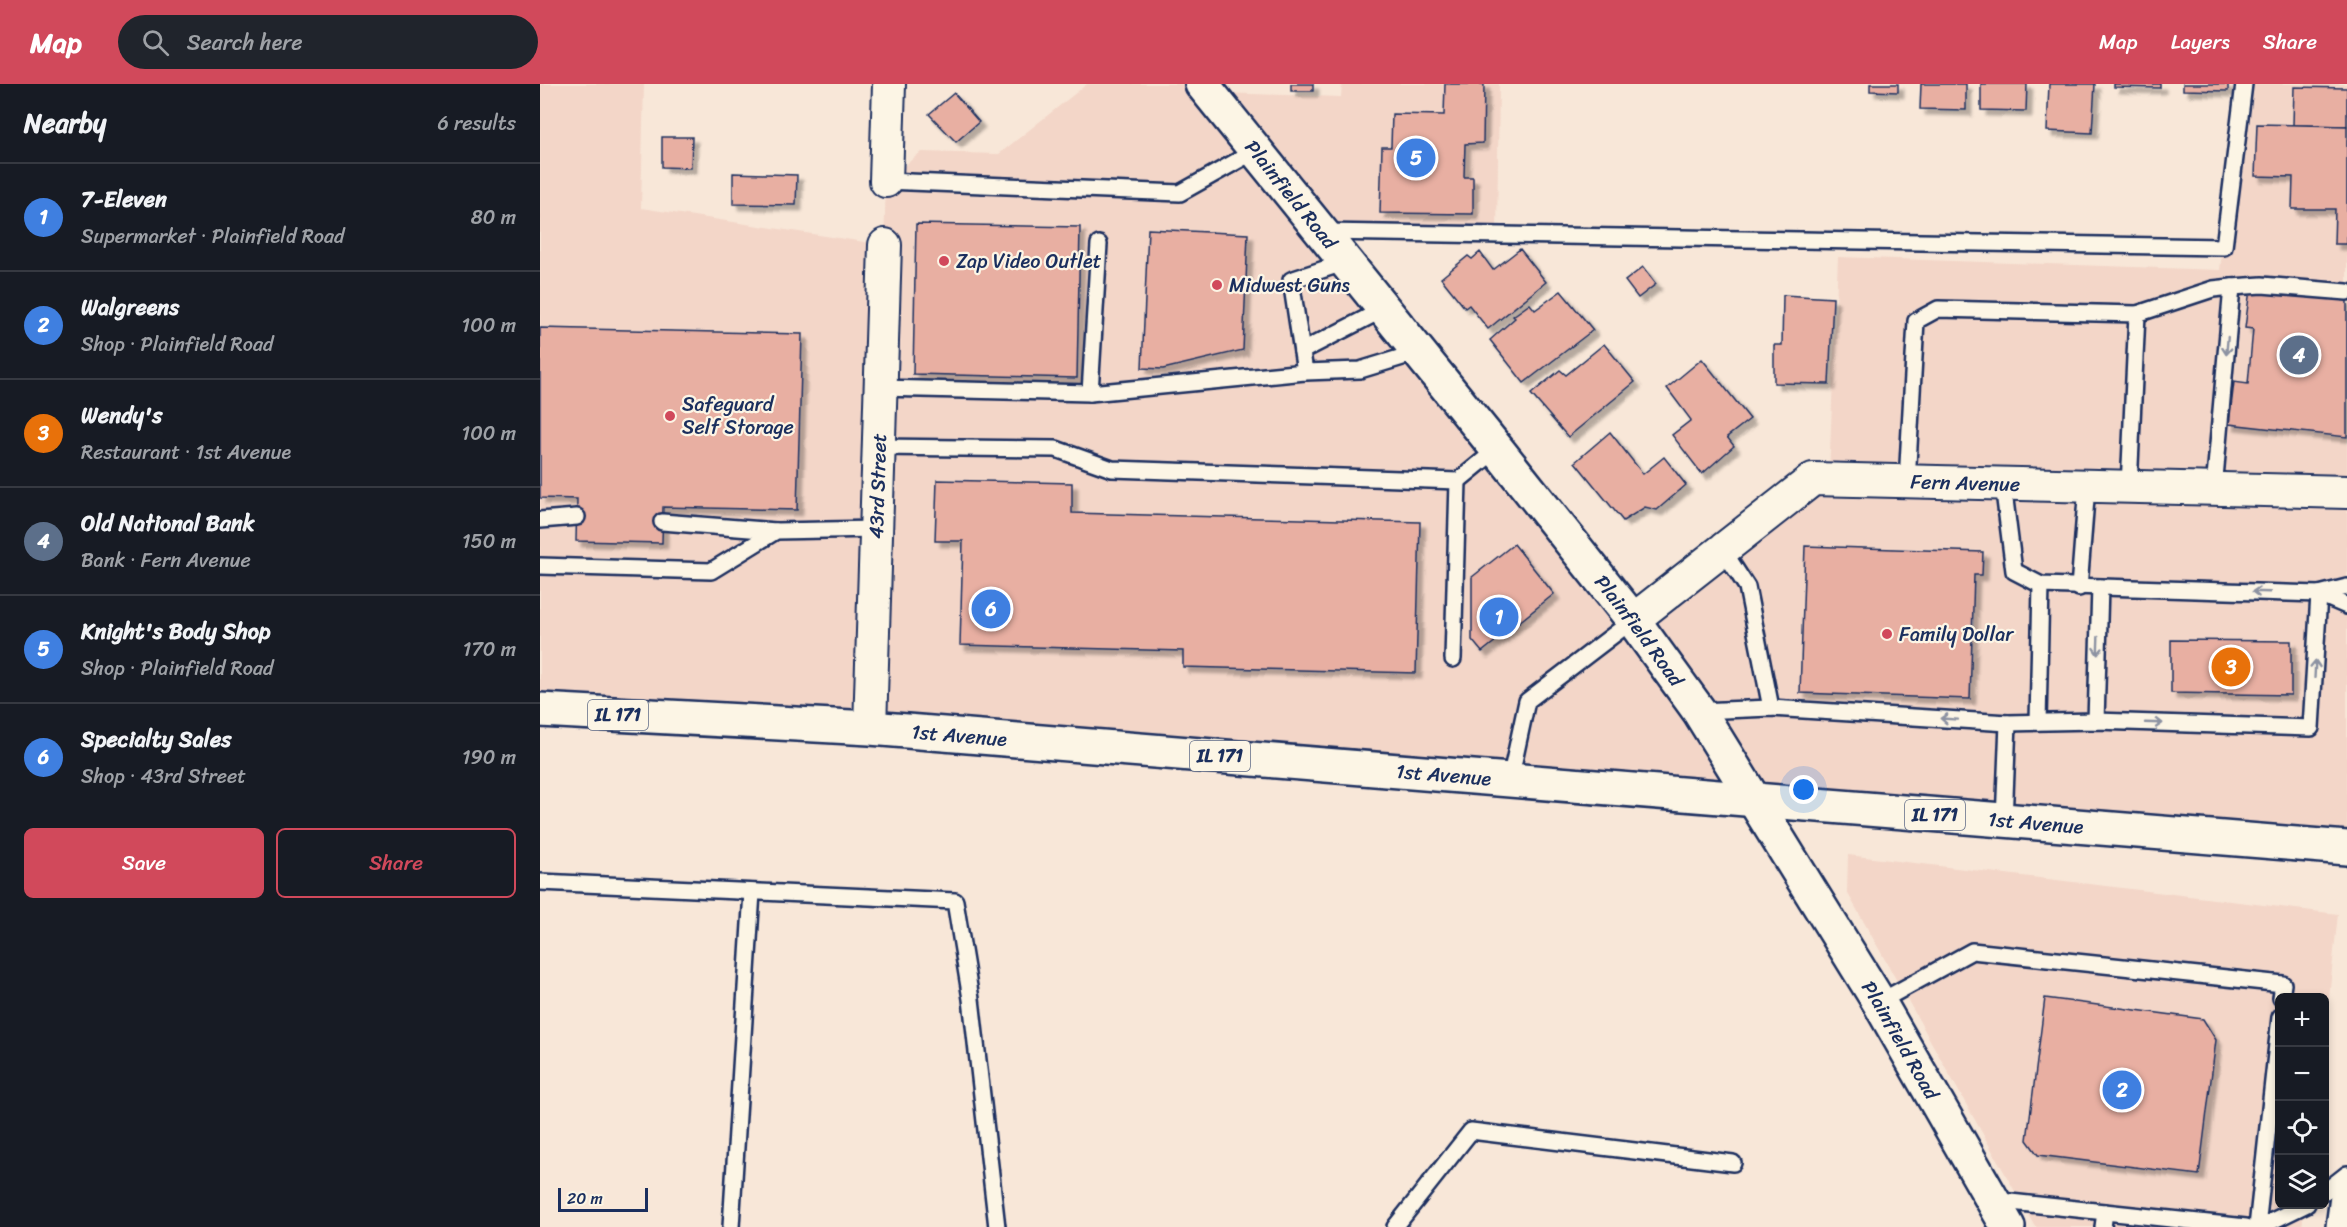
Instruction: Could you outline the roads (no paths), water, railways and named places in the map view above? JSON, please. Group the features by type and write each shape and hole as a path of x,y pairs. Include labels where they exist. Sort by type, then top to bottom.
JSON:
{"main road":[{"name":"Plainfield Road","path":"1202,84 1633,620 1699,711 1879,1002 2000,1214"},
{"name":"1st Avenue","path":"540,710 870,728 2347,848"},
{"path":"2343,1227 2347,1197"}],"street":[{"path":"886,181 889,84"},
{"name":"43rd Street","path":"870,728 885,246"},
{"name":"Fern Avenue","path":"1633,620 1813,479 2347,492"}],"lane":[{"path":"1321,231 2224,247 2244,84"},
{"path":"886,181 1180,193 1255,151"},
{"path":"1090,393 1099,244"},
{"path":"1305,372 1291,280 1346,262"},
{"path":"1907,482 1916,321 1938,309 2137,314 2213,289 2232,287 2262,285 2347,292"},
{"path":"2214,489 2232,287"},
{"path":"1302,351 1384,309"},
{"path":"2129,487 2137,314"},
{"path":"880,388 1090,393 1305,372 1359,370 1419,352"},
{"path":"878,447 1056,449 1112,469 1458,481 1497,449"},
{"path":"1453,659 1458,481"},
{"path":"2003,484 2014,571 2041,585 2319,594 2347,587"},
{"path":"2079,588 2087,486"},
{"path":"540,520 576,517"},
{"path":"662,522 776,531 876,529"},
{"path":"540,566 711,571 776,531"},
{"path":"1723,550 1747,587 1771,708"},
{"path":"2038,722 2041,585"},
{"path":"2096,721 2100,587"},
{"path":"1699,711 1771,708 2008,723 2096,721 2311,728 2319,594"},
{"path":"2319,594 2347,606"},
{"path":"1510,780 1527,701 1633,620"},
{"path":"2004,821 2008,723"},
{"path":"540,882 955,901 971,999 997,1227"},
{"path":"731,1227 752,892"},
{"path":"1879,1002 1972,951 2283,984 2282,993"},
{"path":"2259,1227 2277,1047"},
{"path":"1395,1227 1470,1131 1733,1163"},
{"path":"2329,1189 2347,1174"},
{"path":"2259,1227 2297,1209"},
{"path":"2000,1214 2246,1227"}],"place":[{"name":"Knight's Body Shop","path":"1416,158"},
{"name":"Zap Video Outlet","path":"944,261"},
{"name":"Midwest Guns","path":"1217,285"},
{"name":"Old National Bank","path":"2299,355"},
{"name":"Safeguard Self Storage","path":"670,416"},
{"name":"Specialty Sales","path":"991,609"},
{"name":"7-Eleven","path":"1499,617"},
{"name":"Family Dollar","path":"1887,634"},
{"name":"Wendy's","path":"2231,667"},
{"name":"Walgreens","path":"2122,1090"}]}
